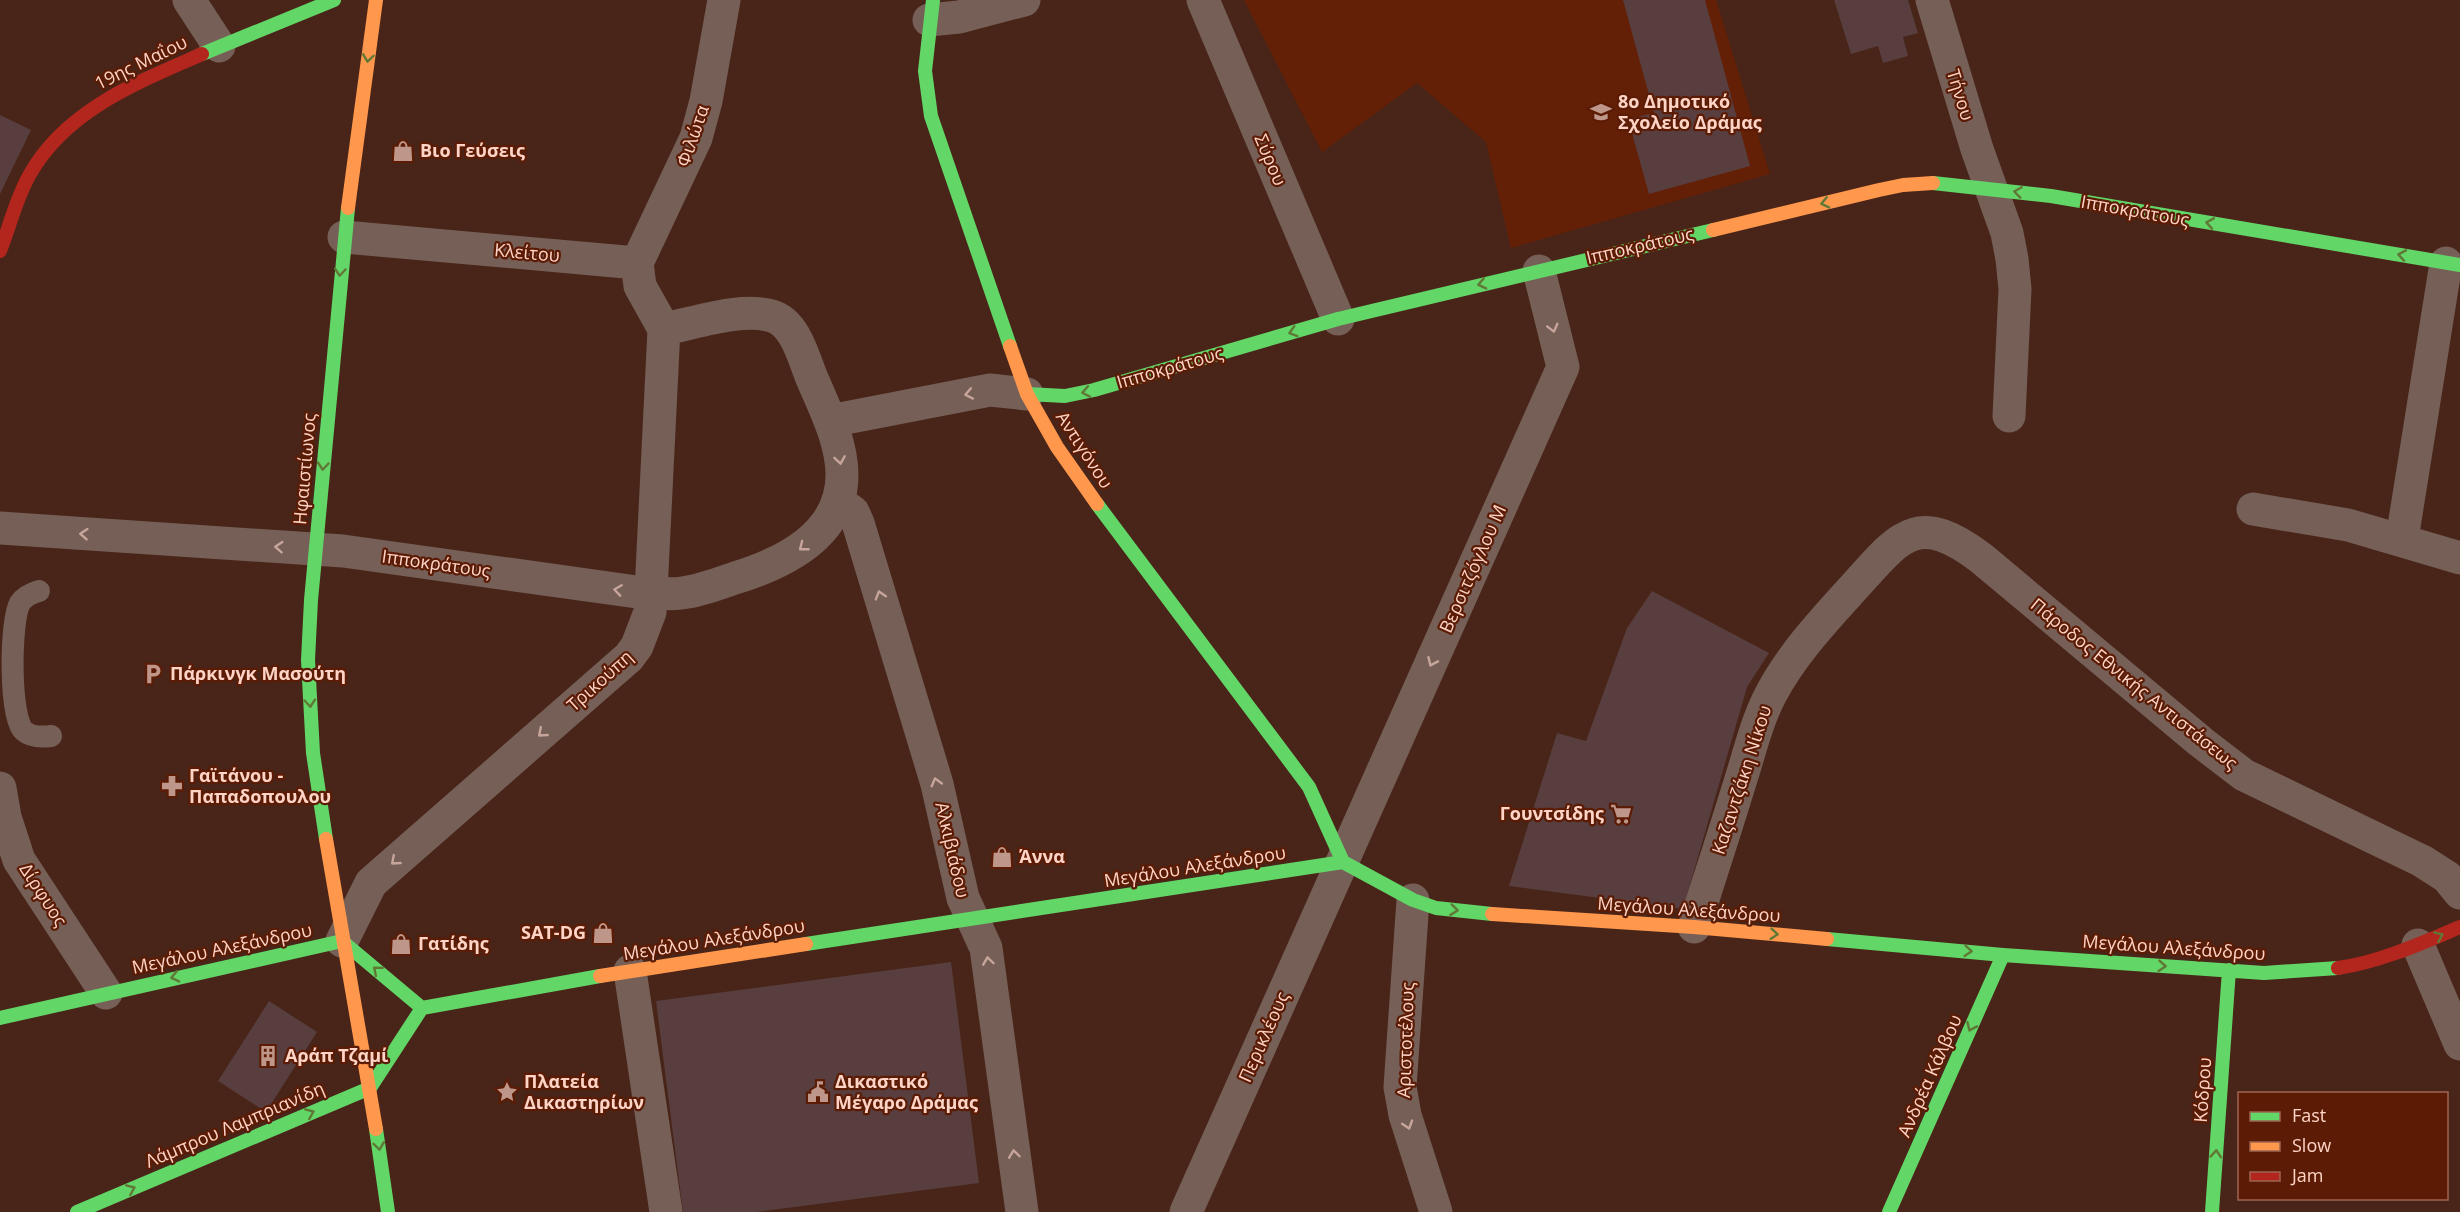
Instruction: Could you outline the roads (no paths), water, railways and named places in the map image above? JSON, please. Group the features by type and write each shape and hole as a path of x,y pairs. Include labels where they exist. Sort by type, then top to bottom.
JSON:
{"street":[{"path":"189,0 219,46"},
{"name":"19ης Μαΐου","path":"0,251 30,174 54,141 86,112 120,90 219,46 334,0"},
{"name":"Ηφαιστίωνος","path":"342,941 313,753 308,686 309,633 344,237 376,0"},
{"name":"Φιλώτα","path":"638,263 696,138 706,101 724,0"},
{"path":"931,10 959,17 1024,0"},
{"name":"Σύρου","path":"1203,0 1338,319"},
{"name":"Τήνου","path":"1932,0 1977,150 2007,233 2015,288 2009,416"},
{"name":"Αντιγόνου","path":"931,10 925,71 931,116 993,301 1028,394 1057,447 1103,512 1309,787 1343,862"},
{"name":"Ιπποκράτους","path":"830,421 990,390 1065,396 1094,390 1338,319 1903,185 1932,183 2051,196 2453,264"},
{"name":"Κλείτου","path":"344,237 638,263"},
{"path":"638,263 640,286 664,329 750,312 775,317 793,334 830,421 841,461 842,483 838,501"},
{"path":"2402,539 2453,264"},
{"name":"Βερσιτζόγλου Μ","path":"1343,862 1563,368 1539,271"},
{"name":"Τρικούπη","path":"342,941 371,883 628,657 637,646 646,626 652,593 664,329"},
{"name":"Ιπποκράτους","path":"0,528 316,549 652,593 685,593 774,564 804,548 828,521 838,501"},
{"name":"Αλκιβιάδου","path":"838,501 853,512 858,523 937,784 963,898 986,948 1018,1212"},
{"path":"2253,509 2348,525 2402,539 2460,558"},
{"name":"Καζαντζάκη Νίκου","path":"1694,927 1764,709 1783,673 1831,612 1892,545 1915,534 1940,534"},
{"name":"Πάροδος Εθνικής Αντιστάσεως","path":"1940,534 1964,545 1981,558 2244,775 2422,861 2447,877 2460,893"},
{"name":"Δίρφυος","path":"2,808 19,860 106,993"},
{"name":"Μεγάλου Αλεξάνδρου","path":"422,1008 630,971 1343,862 1413,900 1436,908 1506,916 1694,927 2003,955 2275,973 2351,966 2418,945 2460,927"},
{"name":"Περικλέους","path":"1186,1212 1343,862"},
{"name":"Αριστοτέλους","path":"1413,900 1400,1087 1405,1115 1436,1212"},
{"path":"342,941 422,1008 370,1088"},
{"path":"342,941 370,1088 388,1212"},
{"name":"Μεγάλου Αλεξάνδρου","path":"0,1018 342,941"},
{"path":"2418,945 2460,1044"},
{"name":"Ανδρέα Κάλβου","path":"1889,1212 2003,955"},
{"name":"Κόδρου","path":"2212,1212 2229,970"},
{"path":"630,971 666,1212"},
{"name":"Λάμπρου Λαμπριανίδη","path":"77,1212 370,1088"}],"lane":[{"path":"39,591 20,602 15,618 13,705 23,731 36,736 51,736"}],"place":[{"name":"8ο Δημοτικό Σχολείο Δράμας","path":"1601,112"},
{"name":"Βιο Γεύσεις","path":"403,151"},
{"name":"Πάρκινγκ Μασούτη","path":"153,674"},
{"name":"Γαϊτάνου - Παπαδοπουλου","path":"172,786"},
{"name":"Γουντσίδης","path":"1621,814"},
{"name":"Άννα","path":"1002,857"},
{"name":"SAT-DG","path":"603,933"},
{"name":"Γατίδης","path":"401,944"},
{"name":"Αράπ Τζαμί","path":"268,1056"},
{"name":"Πλατεία Δικαστηρίων","path":"507,1092"},
{"name":"Δικαστικό Μέγαρο Δράμας","path":"818,1092"}]}
